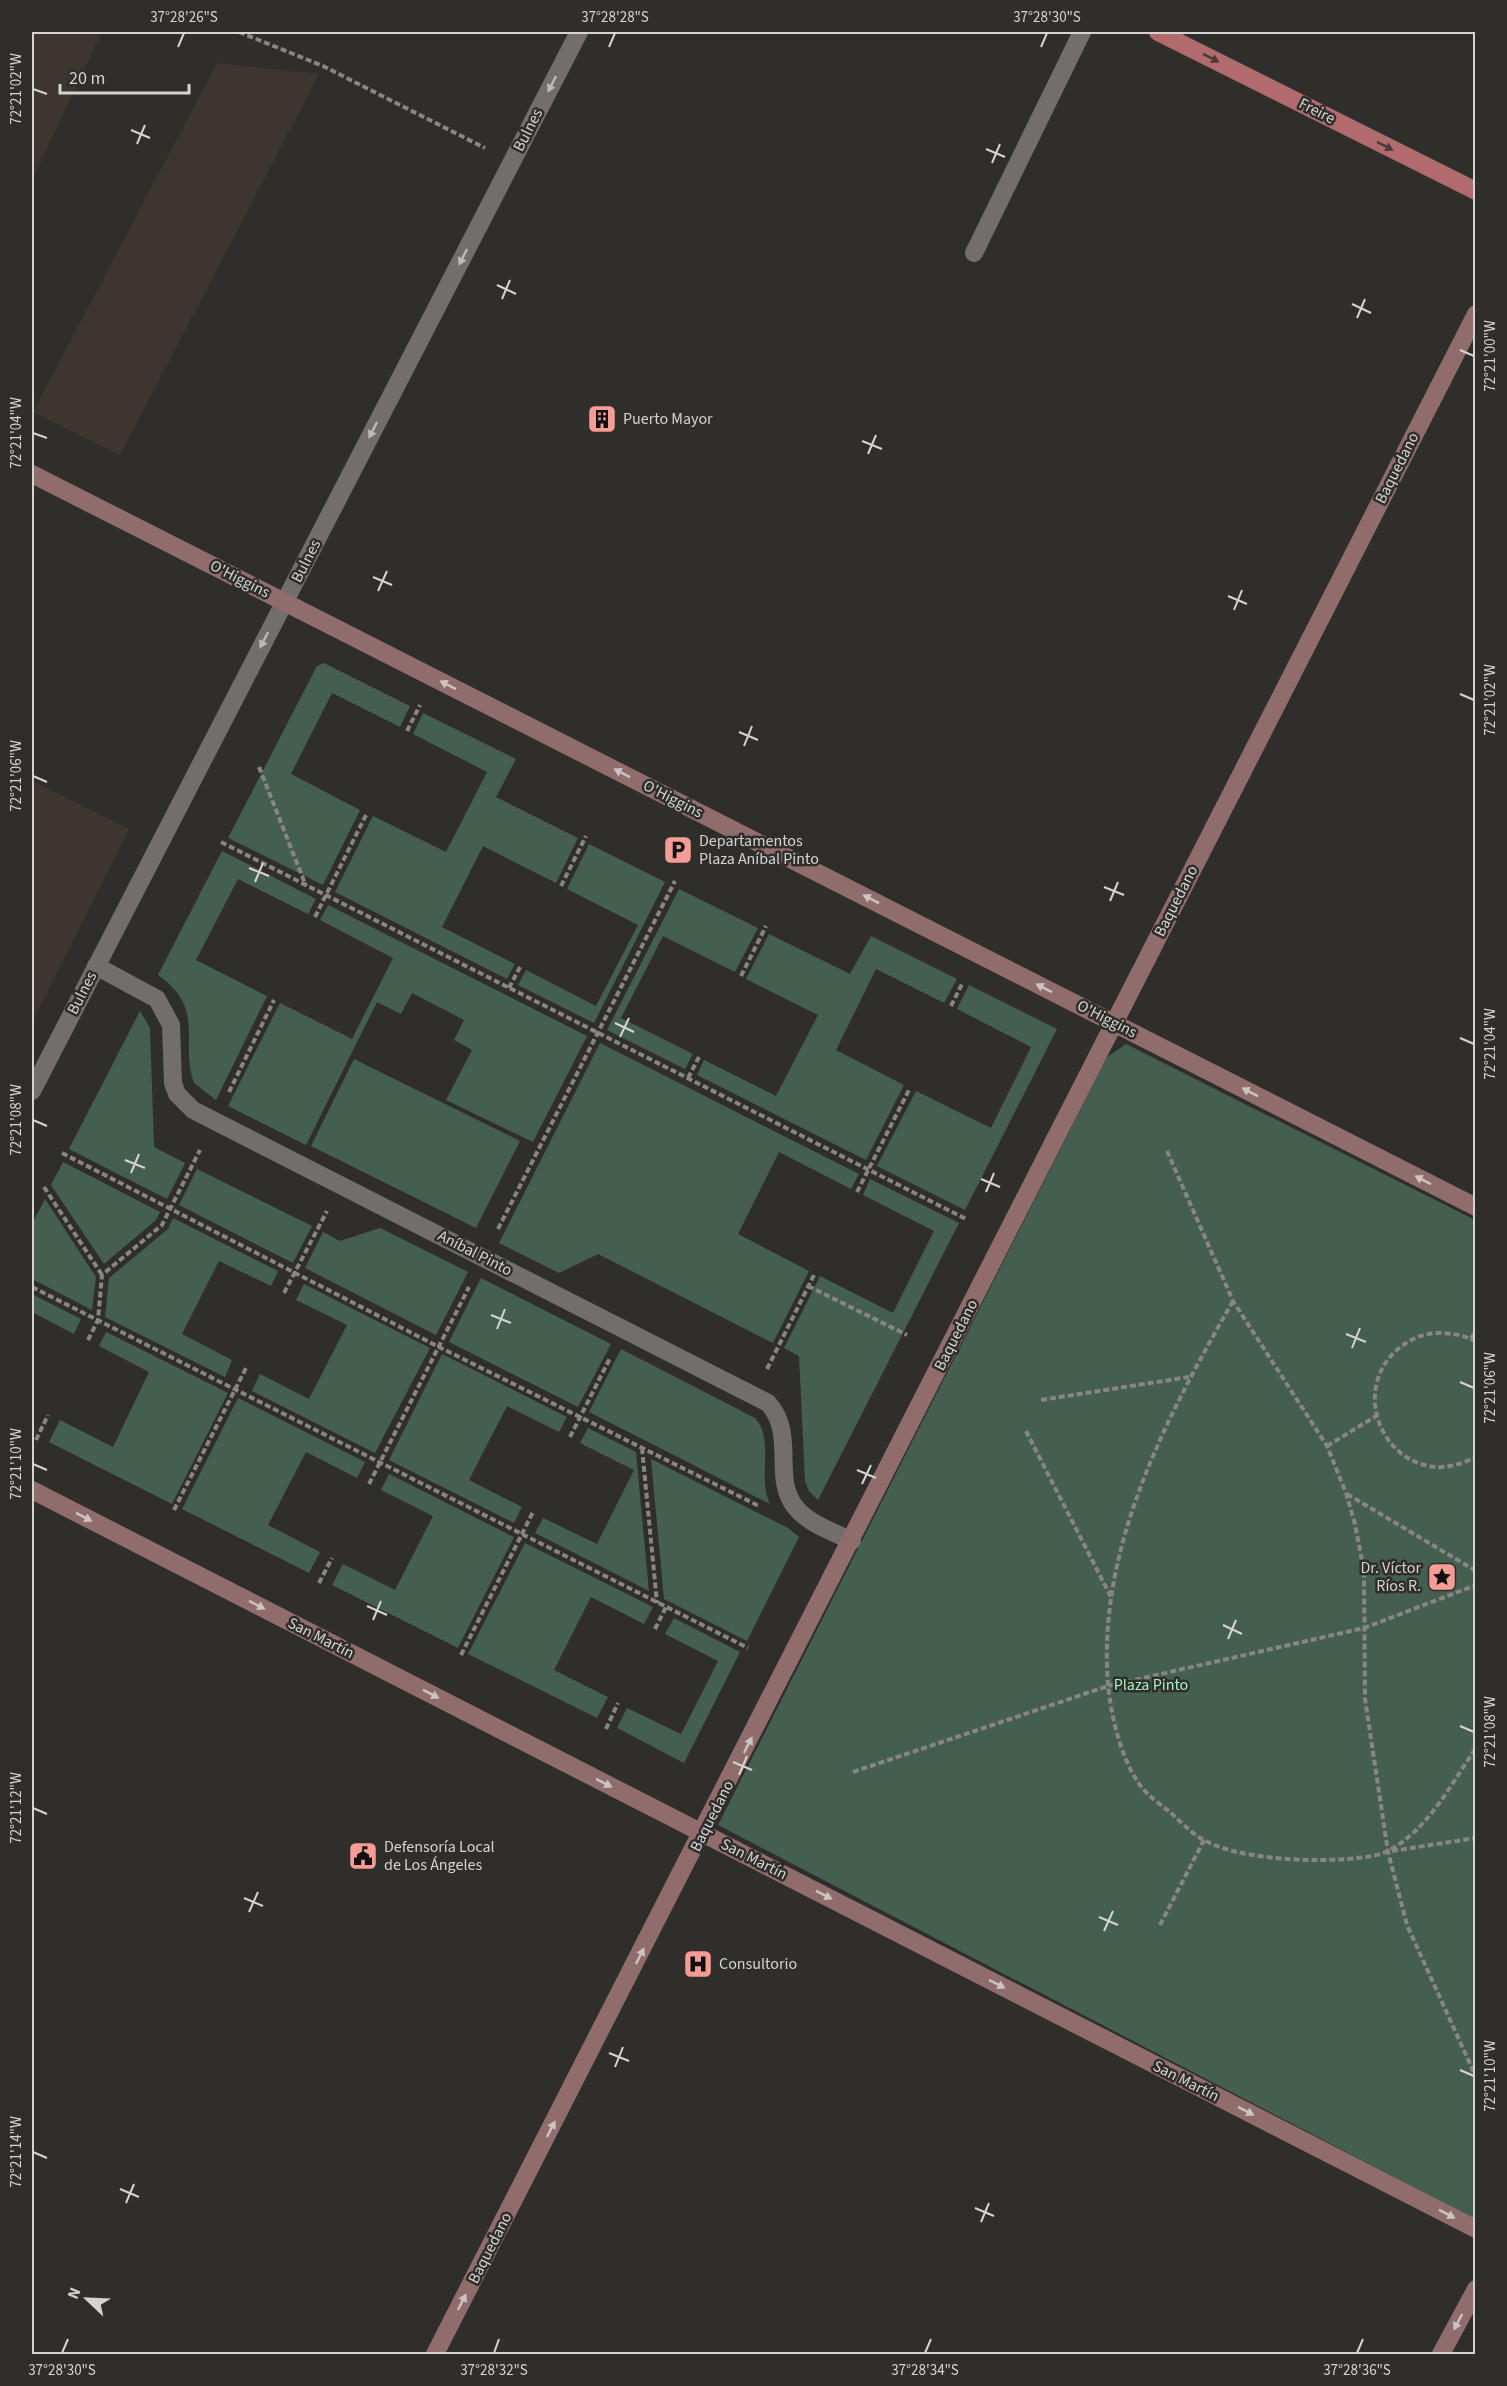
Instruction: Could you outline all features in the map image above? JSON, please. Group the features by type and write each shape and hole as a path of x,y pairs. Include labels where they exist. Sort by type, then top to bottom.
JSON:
{"main road":[{"name":"Freire","path":"1158,32 1476,191"},
{"name":"Baquedano","path":"435,2355 1476,314"},
{"name":"O'Higgins","path":"32,474 1476,1207"},
{"name":"San Martín","path":"32,1490 1476,2229"},
{"path":"1441,2355 1476,2289"}],"street":[{"name":"Bulnes","path":"32,1091 579,32"},
{"path":"974,253 1082,32"},
{"name":"Aníbal Pinto","path":"96,966 157,999 171,1024 173,1083 177,1094 193,1110 625,1328 768,1403 782,1424 785,1485 795,1508 813,1521 852,1541"}],"path":[{"path":"239,32 323,66 512,161"},
{"path":"407,731 420,705"},
{"path":"259,767 306,886"},
{"path":"315,917 367,813"},
{"path":"561,886 586,836"},
{"path":"221,842 966,1219"},
{"path":"369,1484 675,881"},
{"path":"741,976 766,926"},
{"path":"509,988 520,967"},
{"path":"951,1006 965,977"},
{"path":"102,1275 162,1225 274,1000"},
{"path":"688,1078 699,1058"},
{"path":"857,1192 910,1088"},
{"path":"1167,1150 1233,1301 1327,1446 1346,1493 1364,1570 1365,1699 1388,1851 1407,1925 1476,2078"},
{"path":"62,1154 296,1272 438,1347 766,1510"},
{"path":"284,1293 340,1185"},
{"path":"44,1187 102,1275 98,1320 88,1340"},
{"path":"754,1394 815,1274"},
{"path":"808,1286 907,1335"},
{"path":"32,1287 748,1648"},
{"path":"1233,1301 1189,1377 1166,1425 1143,1484 1125,1540 1111,1598 1108,1686 1120,1745 1140,1785 1204,1840 1281,1860 1338,1860 1476,1838"},
{"path":"570,1437 625,1328"},
{"path":"1476,1330 1473,1340 1450,1333 1428,1334 1407,1341 1390,1355 1379,1374 1374,1395 1376,1416 1384,1436 1398,1451 1416,1462 1436,1467 1456,1465 1476,1457"},
{"path":"174,1510 246,1368"},
{"path":"1041,1400 1189,1377"},
{"path":"36,1440 48,1415"},
{"path":"1327,1446 1376,1416"},
{"path":"1026,1431 1111,1598"},
{"path":"642,1447 657,1602"},
{"path":"1346,1493 1476,1570"},
{"path":"461,1655 533,1512"},
{"path":"319,1583 332,1558"},
{"path":"853,1772 1108,1686 1364,1628 1476,1586"},
{"path":"655,1629 666,1607"},
{"path":"606,1729 618,1703"},
{"path":"1388,1851 1420,1829 1476,1748"},
{"path":"1161,1924 1204,1840"}],"shaded area":[{"path":"32,32 102,32 32,180"},
{"path":"217,63 319,74 120,455 33,412"},
{"path":"32,781 129,829 32,1022"}],"green space":[{"path":"324,663 410,706 400,727 332,693 291,774 360,810 323,885 228,838 317,666"},
{"path":"423,713 516,759 496,797 578,838 556,883 483,846 442,927 515,964 507,979 335,892 373,816 446,852 487,772 413,734"},
{"path":"589,844 665,882 594,1023 518,985 526,970 596,1006 638,925 567,889"},
{"path":"222,851 316,899 308,914 238,879 196,960 267,996 216,1100 194,1083 190,1067 187,1013 173,988 158,975"},
{"path":"679,889 758,928 735,972 663,936 621,1018 693,1054 685,1069 607,1030"},
{"path":"328,905 587,1036 533,1142 446,1100 472,1050 454,1040 464,1020 412,993 401,1014 377,1002 306,1145 228,1106 280,1003 352,1039 393,958 320,920"},
{"path":"769,934 850,974 871,936 957,979 944,1003 876,969 836,1050 904,1085 866,1160 697,1075 704,1060 776,1096 818,1015 746,979"},
{"path":"969,985 1057,1029 965,1210 877,1166 916,1091 991,1128 1031,1047 957,1009"},
{"path":"140,1011 150,1028 154,1147 185,1163 167,1199 69,1149"},
{"path":"600,1043 859,1174 851,1189 779,1152 738,1234 809,1271 773,1343 598,1254 559,1273 499,1243"},
{"name":"Plaza Pinto","path":"1126,1044 1475,1220 1475,2219 718,1825 1107,1057"},
{"path":"354,1059 520,1141 476,1228 311,1146"},
{"path":"63,1162 160,1212 156,1220 104,1264 51,1185"},
{"path":"197,1169 312,1226 293,1263 179,1205"},
{"path":"870,1179 959,1223 818,1500 809,1491 805,1481 799,1356 784,1348 820,1276 893,1313 934,1231 863,1195"},
{"path":"45,1199 96,1277 92,1310 32,1279 32,1224"},
{"path":"173,1218 278,1271 271,1286 219,1261 182,1334 232,1360 225,1377 105,1317 109,1278 168,1229"},
{"path":"380,1228 468,1272 436,1335 305,1268 323,1232 340,1241"},
{"path":"481,1278 611,1344 578,1407 449,1342"},
{"path":"304,1284 430,1348 375,1453 252,1391 260,1374 309,1399 347,1325 296,1300"},
{"path":"32,1294 81,1319 74,1334 32,1312"},
{"path":"106,1332 228,1393 172,1504 49,1442 60,1420 113,1447 149,1372 99,1346"},
{"path":"621,1349 755,1418 764,1437 765,1483 770,1504 589,1412"},
{"path":"442,1354 567,1417 559,1432 507,1406 469,1480 522,1507 514,1523 389,1460"},
{"path":"238,1398 365,1462 357,1478 306,1452 268,1525 320,1552 309,1573 182,1509"},
{"path":"588,1428 636,1452 649,1591 535,1533 543,1518 597,1544 634,1470 580,1443"},
{"path":"651,1459 788,1528 799,1537 747,1641 664,1599"},
{"path":"389,1474 514,1537 458,1648 332,1585 343,1564 395,1590 433,1516 381,1490"},
{"path":"525,1543 653,1607 644,1624 591,1597 554,1670 608,1697 597,1718 468,1654"},
{"path":"674,1618 740,1652 684,1763 617,1728 627,1708 681,1734 718,1661 665,1634"}],"place":[{"name":"Puerto Mayor","path":"602,419"},
{"name":"Departamentos Plaza Aníbal Pinto","path":"678,850"},
{"name":"Dr. Víctor Ríos R.","path":"1442,1577"},
{"name":"Defensoría Local de Los Ángeles","path":"363,1856"},
{"name":"Consultorio","path":"698,1964"}]}
